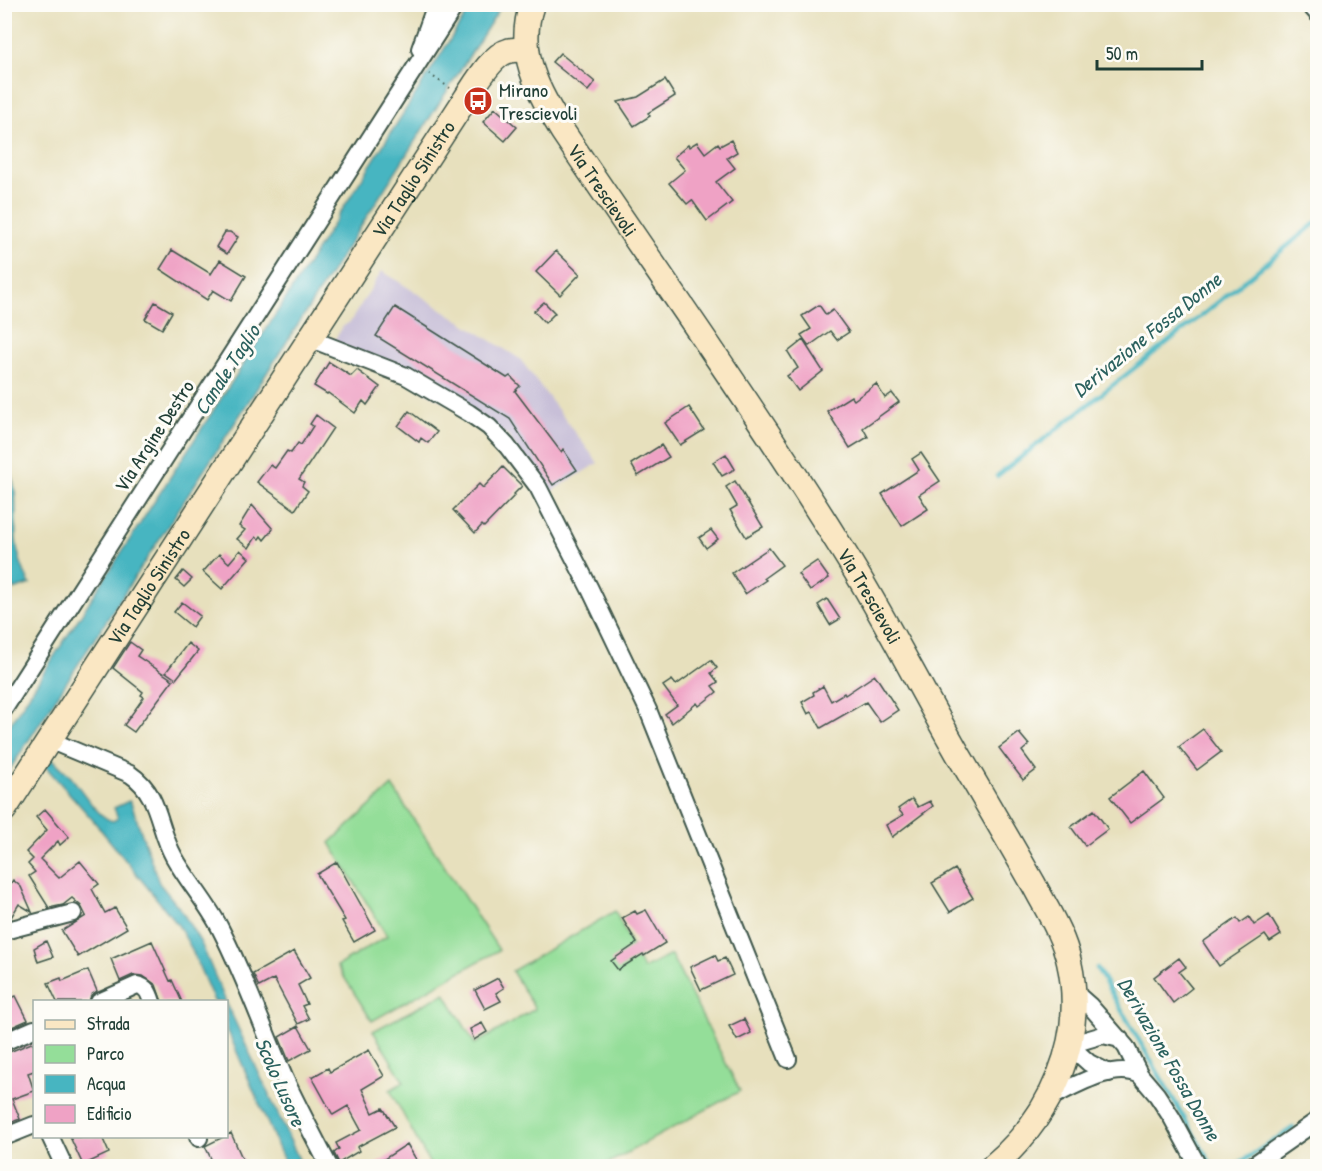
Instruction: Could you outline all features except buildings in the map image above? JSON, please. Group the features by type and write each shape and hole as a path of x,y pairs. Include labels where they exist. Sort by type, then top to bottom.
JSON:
{"main road":[{"path":"527,50 532,4"},
{"name":"Via Taglio Sinistro","path":"4,810 490,64 510,50 527,50"},
{"name":"Via Trescievoli","path":"527,50 531,73 563,132 786,463 873,600 1056,926 1070,963 1073,1014 1069,1045 1049,1098 1029,1130 993,1167"}],"street":[{"path":"425,68 418,51 436,4"},
{"name":"Via Argine Destro","path":"4,709 425,68 456,4"},
{"path":"1309,4 1317,14"},
{"path":"311,339 405,376 469,413 489,427 507,446 538,487 648,710 788,1059"},
{"path":"49,740 130,774 147,789 172,854 204,900 221,930 285,1079 329,1167"},
{"path":"4,931 73,913"},
{"path":"104,1000 137,986 143,986 151,1000"},
{"path":"1072,991 1090,1006 1120,1040 1132,1057 1140,1075 1172,1118 1198,1167"},
{"path":"4,1042 33,1029"},
{"path":"1069,1045 1102,1035 1120,1040"},
{"path":"1069,1045 1089,1063 1109,1073"},
{"path":"1049,1098 1098,1075 1128,1070 1140,1075"},
{"path":"1252,1167 1317,1120"},
{"path":"4,1137 33,1125"},
{"path":"50,1138 64,1167"}],"path":[{"path":"425,68 458,93"}],"shaded area":[{"path":"382,271 520,359 598,463 547,494 507,435 333,343 342,327 350,322"}],"green space":[{"path":"392,786 499,950 372,1021 337,966 387,936 330,843"},
{"path":"615,911 643,969 671,955 740,1091 603,1166 431,1166 390,1090 404,1082 373,1031 445,993 475,1044 535,1009 512,971"}],"water":[{"path":"472,5 502,5 5,777 5,732 283,303"},
{"path":"4,461 15,489 16,539 23,568 30,584 14,590 5,570"},
{"path":"50,756 107,819 113,821 118,818 114,808 129,801 131,803 159,883 181,910 201,943 225,1000 214,1000 190,946 178,925 92,819 44,765"},
{"path":"228,1006 302,1166 287,1166 228,1031"}],"waterway":[{"name":"Derivazione Fossa Donne","path":"997,476 1318,221"},
{"name":"Derivazione Fossa Donne","path":"1097,968 1212,1166"},
{"path":"1235,1166 1293,1128"}],"place":[{"name":"Mirano Trescievoli","path":"478,101"}],"water label":[{"name":"Canale Taglio","path":"227,370"},
{"name":"Scolo Lusore","path":"280,1082"}]}
